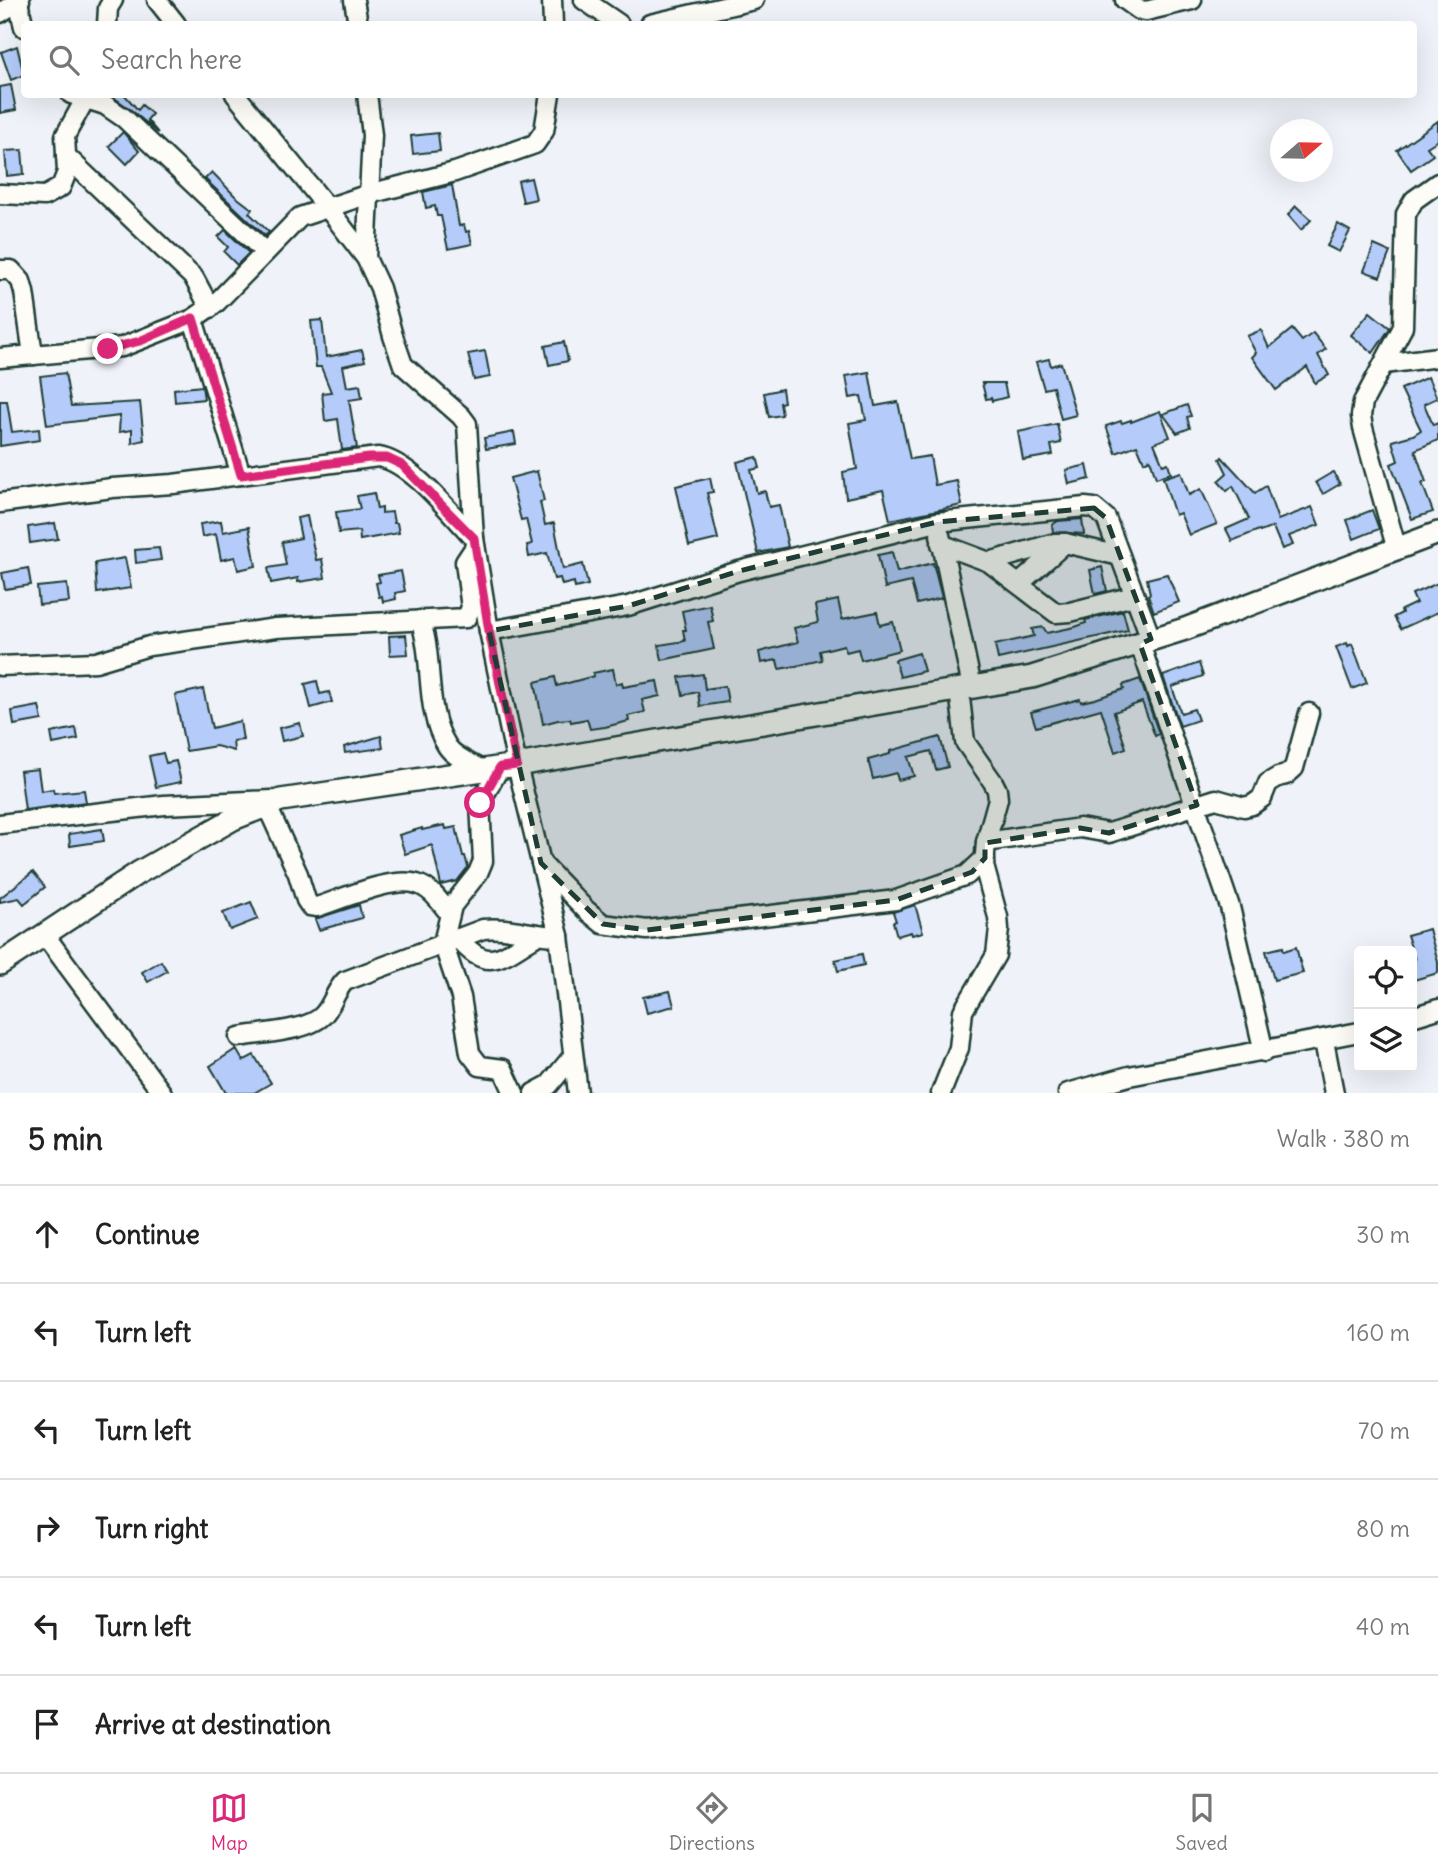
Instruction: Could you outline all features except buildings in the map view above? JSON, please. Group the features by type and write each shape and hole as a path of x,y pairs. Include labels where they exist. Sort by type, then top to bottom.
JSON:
{"street":[{"path":"107,21 108,8 113,0"},
{"path":"157,0 174,21"},
{"path":"354,0 358,21"},
{"path":"552,0 553,21"},
{"path":"584,0 615,21"},
{"path":"663,21 754,0"},
{"path":"1125,0 1139,10 1146,11 1192,0"},
{"path":"0,13 19,1 23,21"},
{"path":"0,194 45,196 61,187 67,172 66,131 81,98"},
{"path":"87,98 105,105 124,118 265,253"},
{"path":"238,98 366,258 380,288 403,365 461,415 467,424 475,542 489,631 500,767 541,863 559,936 578,1093"},
{"path":"366,258 372,135 367,98"},
{"path":"0,358 122,347 193,318 210,308 300,217 369,194 456,172 535,144 544,131 549,98"},
{"path":"66,156 194,278 210,308"},
{"path":"1397,550 1361,416 1363,402 1401,334 1404,321 1406,214 1414,200 1438,183"},
{"path":"0,270 11,270 21,281 33,355"},
{"path":"193,318 241,475"},
{"path":"1384,364 1438,357"},
{"path":"0,503 387,458 409,471 475,542"},
{"path":"489,631 628,606 739,571 937,522 1094,508 1106,518 1134,596 1146,642 1236,926 1244,972 1265,1052"},
{"path":"937,522 965,688 965,742 993,782 998,799 985,850 986,878 998,917 996,955 963,1011 959,1048 941,1093"},
{"path":"0,824 164,805 274,803 1032,677 1146,642 1438,533"},
{"path":"0,666 96,662 149,646 237,632 459,619 469,615 471,608 465,567 475,542"},
{"path":"989,562 1044,545 1065,543 1120,556"},
{"path":"1019,584 1065,543"},
{"path":"942,544 989,562 1056,613 1134,596"},
{"path":"420,620 427,641 432,702 447,746 458,756 500,767"},
{"path":"541,863 586,910 603,923 648,930 896,900 967,875 985,850 1080,828 1109,833 1216,799 1244,807 1258,802 1268,783 1294,768 1309,713"},
{"path":"500,767 480,803 483,861 478,873 449,912 450,940 470,1053 480,1066 503,1069 514,1093"},
{"path":"274,803 286,845 306,901 310,905 317,907 404,882 416,883 426,888 449,912"},
{"path":"0,964 138,873 233,819 274,803"},
{"path":"239,1037 306,1025 318,1020 345,981 483,929 498,927 536,936 559,936"},
{"path":"44,934 162,1093"},
{"path":"450,940 473,955 487,960 507,954 536,936"},
{"path":"1417,1015 1438,1009"},
{"path":"1068,1093 1129,1076 1354,1033"},
{"path":"1324,1041 1334,1093"},
{"path":"534,1093 549,1086 573,1056"}],"highlighted area":[{"path":"1094,508 1106,518 1151,639 1140,644 1197,805 1109,833 1080,828 985,843 985,858 972,872 896,900 647,930 603,924 541,863 489,631 628,606 739,571 937,522"}],"route":[{"path":"108,349 140,341 193,318 241,475 387,458 409,471 474,538 489,631 517,765 500,767 480,803"}]}
